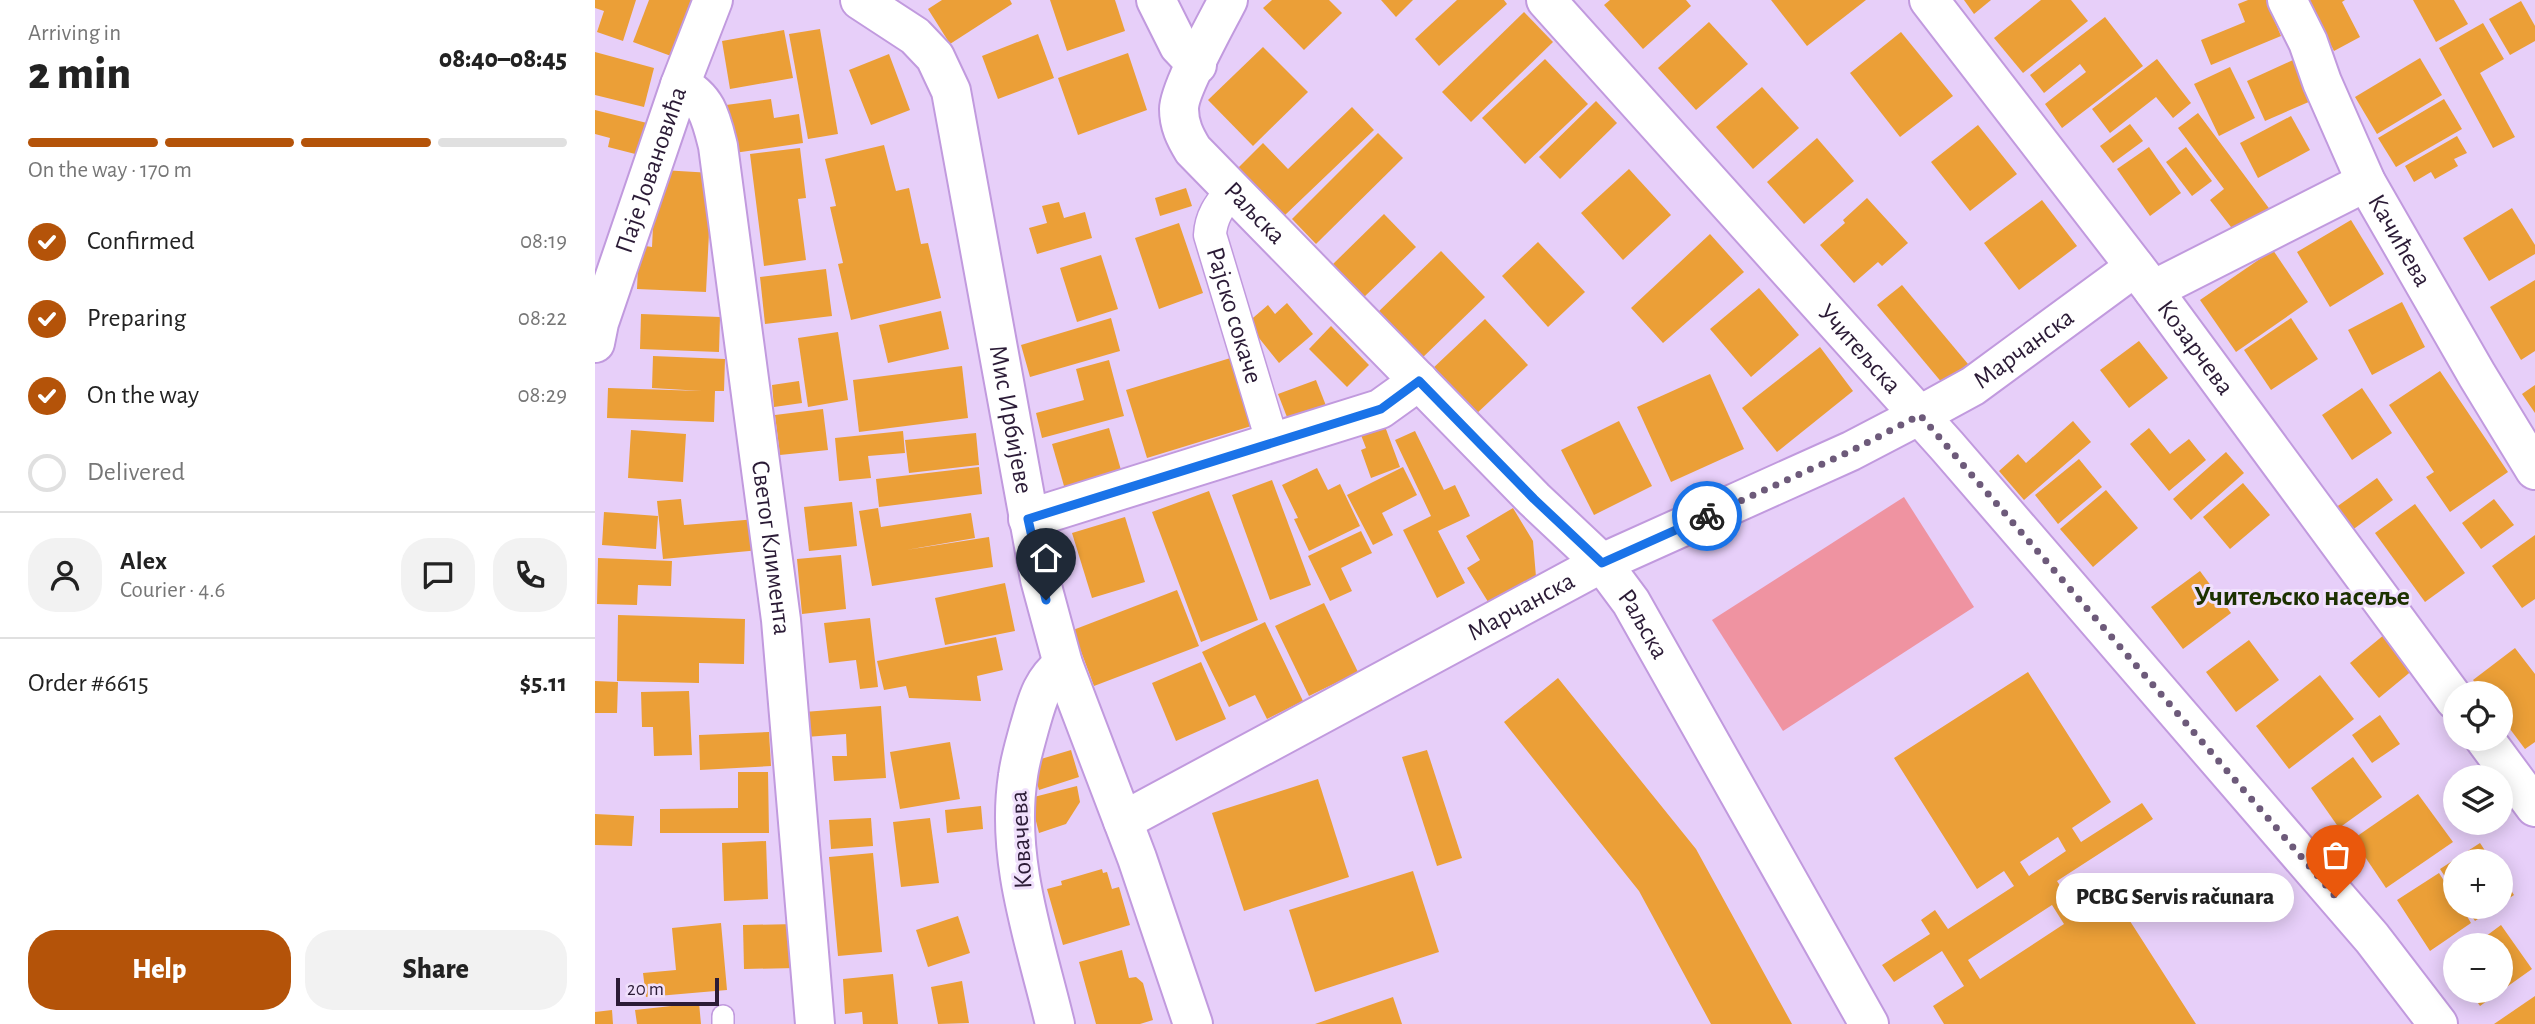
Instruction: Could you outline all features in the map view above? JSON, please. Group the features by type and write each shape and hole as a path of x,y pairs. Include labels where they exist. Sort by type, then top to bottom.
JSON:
{"street":[{"name":"Паје Јовановића","path":"595,343 599,323 680,85 713,0"},
{"name":"Мис Ирбијеве","path":"860,0 915,36 935,57 951,91 1040,579 1063,664 1123,821 1193,1024"},
{"path":"1156,0 1179,46 1188,81"},
{"path":"1188,81 1228,0"},
{"name":"Учитељска","path":"1546,0 1920,415 2372,938 2438,1024"},
{"name":"Козарчева","path":"1929,0 2144,279 2443,684"},
{"name":"Качићева","path":"2287,0 2308,42 2322,82 2366,182 2535,470"},
{"name":"Раљска","path":"1188,81 1179,110 1184,134 1193,150 1534,499 1602,563 1631,602 1869,1024"},
{"name":"Светог Климента","path":"680,85 695,92 705,106 711,120 722,173 781,620 815,1024"},
{"name":"Марчанска","path":"1123,821 1602,563 1851,451 1920,415 1973,386 2144,279 2366,182"},
{"name":"Рајско сокаче","path":"1232,190 1210,222 1210,234 1273,444"},
{"path":"1028,519 1381,409 1419,381"},
{"name":"Ковачева","path":"1055,1024 1022,890 1016,847 1016,810 1018,776 1036,704 1050,675 1063,664"},
{"path":"2494,751 2535,807"}],"shaded area":[{"path":"1904,497 1974,607 1783,731 1712,620"}],"building":[{"path":"595,0 636,0 623,41 597,32 604,11 595,8"},
{"path":"649,0 693,0 671,56 633,42"},
{"path":"942,0 1010,0 1012,4 950,44 928,9"},
{"path":"1050,0 1115,0 1125,31 1067,51"},
{"path":"1272,0 1329,0 1342,13 1304,50 1263,8"},
{"path":"1381,0 1413,0 1396,17"},
{"path":"1457,0 1504,0 1507,4 1439,66 1415,39"},
{"path":"1610,0 1686,0 1691,6 1643,49 1604,5"},
{"path":"1771,0 1866,0 1807,46"},
{"path":"1964,0 1991,0 1974,14"},
{"path":"2041,0 2071,0 2088,21 2023,73 1994,38"},
{"path":"2248,0 2266,0 2281,36 2211,65 2201,40 2245,22 2238,4"},
{"path":"2308,0 2345,0 2342,2 2360,37 2334,51"},
{"path":"2413,0 2454,0 2468,24 2436,42"},
{"path":"2521,1 2535,26 2535,41 2510,55 2489,19"},
{"path":"1524,12 1553,42 1471,122 1442,92"},
{"path":"2105,17 2143,66 2062,128 2045,104 2086,72 2080,64 2044,93 2030,75"},
{"path":"1709,22 1748,64 1696,110 1658,68"},
{"path":"2483,23 2504,59 2480,73 2515,137 2493,148 2439,48"},
{"path":"820,29 838,134 808,139 789,34"},
{"path":"784,30 793,78 730,89 722,41"},
{"path":"1901,32 1953,96 1900,137 1850,73"},
{"path":"1038,34 1054,78 998,99 982,56"},
{"path":"1263,47 1308,92 1253,146 1208,100"},
{"path":"595,52 654,68 644,107 595,95"},
{"path":"1128,53 1147,110 1078,135 1058,78"},
{"path":"889,54 910,110 871,125 849,70"},
{"path":"2420,58 2442,95 2377,134 2355,97"},
{"path":"1545,59 1588,104 1525,164 1482,118"},
{"path":"2157,59 2191,103 2173,118 2156,97 2110,133 2092,109"},
{"path":"2293,60 2311,101 2265,121 2247,81"},
{"path":"2230,67 2255,118 2219,136 2194,84"},
{"path":"1762,87 1799,128 1753,169 1716,127"},
{"path":"771,99 774,118 799,114 803,143 734,153 726,105"},
{"path":"2444,99 2462,129 2396,167 2378,138"},
{"path":"1596,101 1617,123 1560,179 1539,157"},
{"path":"1352,107 1374,130 1284,216 1238,168 1263,143 1288,169"},
{"path":"595,110 651,124 643,156 608,147 610,138 595,134"},
{"path":"2198,113 2271,211 2238,236 2210,200 2224,189 2178,128"},
{"path":"2291,116 2310,150 2258,178 2240,143"},
{"path":"2130,124 2143,141 2113,163 2100,146"},
{"path":"1978,125 2017,174 1970,211 1931,162"},
{"path":"1378,133 1403,158 1316,244 1292,219"},
{"path":"2457,136 2467,153 2454,159 2458,166 2435,179 2431,172 2414,182 2405,166"},
{"path":"1817,138 1854,181 1804,224 1767,182"},
{"path":"884,145 896,191 909,188 921,244 928,243 941,298 851,320 838,264 843,263 830,207 836,206 825,159"},
{"path":"2149,147 2181,193 2150,216 2117,169"},
{"path":"2186,147 2212,181 2192,196 2166,162"},
{"path":"800,148 806,198 798,199 806,260 764,266 750,154"},
{"path":"1629,169 1671,215 1623,260 1581,213"},
{"path":"662,170 712,173 706,292 637,289 639,245 652,247 655,184"},
{"path":"1186,188 1192,206 1160,216 1155,198"},
{"path":"1867,198 1908,243 1882,266 1878,262 1854,283 1820,245 1845,223 1843,220"},
{"path":"2042,200 2077,246 2019,290 1984,243"},
{"path":"1059,202 1064,218 1085,212 1092,238 1037,254 1029,228 1047,223 1042,206"},
{"path":"2512,208 2535,245 2535,254 2489,281 2463,238"},
{"path":"1384,214 1416,247 1362,299 1331,266"},
{"path":"2351,220 2384,274 2330,307 2297,252"},
{"path":"1179,223 1203,293 1159,309 1135,238"},
{"path":"1710,234 1744,272 1663,343 1631,308"},
{"path":"1538,242 1585,292 1548,327 1502,276"},
{"path":"2273,250 2308,302 2236,352 2200,300"},
{"path":"1441,251 1485,297 1419,361 1375,315"},
{"path":"1101,255 1118,309 1077,322 1060,268"},
{"path":"826,269 832,316 765,324 760,277"},
{"path":"2535,280 2535,351 2521,360 2490,307"},
{"path":"1902,285 1973,370 1948,390 1877,305"},
{"path":"1759,288 1799,335 1751,377 1710,329"},
{"path":"2402,302 2425,347 2372,375 2348,330"},
{"path":"1287,303 1313,334 1279,363 1247,323 1268,305 1275,314"},
{"path":"941,311 949,349 888,363 879,325"},
{"path":"641,314 720,317 719,352 640,349"},
{"path":"1111,318 1120,351 1030,377 1021,345"},
{"path":"2291,318 2318,359 2271,390 2244,350"},
{"path":"1485,319 1528,365 1474,416 1431,370"},
{"path":"1331,326 1369,365 1347,387 1309,349"},
{"path":"838,332 848,400 808,407 798,338"},
{"path":"2139,341 2168,378 2129,408 2100,370"},
{"path":"1820,347 1853,391 1777,452 1742,408"},
{"path":"653,356 725,359 724,391 715,391 714,422 607,418 608,388 702,391 652,388"},
{"path":"1237,356 1258,424 1147,458 1126,390"},
{"path":"1109,360 1124,416 1042,438 1036,413 1084,400 1076,369"},
{"path":"962,366 968,418 859,432 853,380"},
{"path":"2440,371 2508,472 2450,512 2426,477 2434,472 2389,405"},
{"path":"1710,374 1744,449 1671,482 1637,407"},
{"path":"1316,380 1330,416 1292,430 1278,394"},
{"path":"799,381 802,403 774,407 772,385"},
{"path":"2535,385 2535,413 2522,394"},
{"path":"2362,388 2392,433 2352,460 2322,415"},
{"path":"823,409 828,450 780,455 775,415"},
{"path":"1383,421 1400,467 1371,478 1361,450 1366,448 1359,430"},
{"path":"1619,421 1652,486 1594,515 1561,450"},
{"path":"2073,421 2091,442 2024,500 1999,471 2018,454 2026,463"},
{"path":"1109,428 1123,477 1066,493 1052,444"},
{"path":"2149,428 2170,454 2189,439 2206,460 2169,491 2130,444"},
{"path":"631,430 686,434 683,482 628,478"},
{"path":"903,431 905,453 868,456 871,478 839,481 835,438"},
{"path":"1415,431 1444,490 1455,485 1470,516 1438,531 1465,583 1437,598 1403,530 1431,516 1395,440"},
{"path":"976,433 979,465 909,473 905,440"},
{"path":"2226,452 2244,473 2191,520 2173,499"},
{"path":"2079,459 2102,487 2058,524 2035,495"},
{"path":"979,467 982,494 879,507 876,479"},
{"path":"1403,467 1417,495 1382,513 1393,535 1373,545 1347,495"},
{"path":"1317,468 1328,490 1340,484 1360,526 1309,551 1294,519 1298,518 1282,485"},
{"path":"2377,478 2393,500 2351,531 2335,508"},
{"path":"1272,480 1311,585 1270,600 1232,495"},
{"path":"2243,483 2270,515 2230,549 2203,517"},
{"path":"2106,490 2138,528 2093,567 2060,529"},
{"path":"1209,491 1258,620 1201,642 1152,512"},
{"path":"681,499 684,525 757,519 760,550 663,559 657,501"},
{"path":"2494,499 2514,525 2481,549 2462,523"},
{"path":"852,502 857,546 809,551 804,507"},
{"path":"2415,504 2465,573 2425,602 2375,533"},
{"path":"878,508 881,527 971,513 975,538 906,550 989,537 993,567 872,586 859,511"},
{"path":"1513,508 1533,541 1536,577 1490,605 1467,568 1480,560 1466,536"},
{"path":"604,512 658,516 656,549 602,545"},
{"path":"1125,517 1145,582 1092,598 1072,533"},
{"path":"1361,531 1372,553 1341,568 1352,591 1330,601 1308,556"},
{"path":"2535,535 2535,599 2522,608 2492,566"},
{"path":"841,555 846,609 802,614 797,559"},
{"path":"598,558 672,561 671,586 638,585 637,605 597,604"},
{"path":"2200,571 2231,613 2183,649 2151,607"},
{"path":"1005,583 1015,631 945,645 935,598"},
{"path":"1177,590 1199,646 1094,686 1073,630"},
{"path":"1324,603 1358,672 1309,696 1275,626"},
{"path":"618,615 745,619 744,664 699,663 699,683 617,681"},
{"path":"870,618 878,687 860,689 856,660 829,663 824,623"},
{"path":"1265,622 1303,701 1267,719 1255,695 1229,707 1202,652"},
{"path":"2385,634 2414,669 2379,698 2350,663"},
{"path":"996,637 1003,670 977,676 981,701 909,698 906,686 884,690 877,661"},
{"path":"2249,640 2279,680 2236,712 2206,672"},
{"path":"2515,648 2535,674 2535,742 2525,749 2513,733 2513,681 2473,680"},
{"path":"1201,662 1226,719 1176,741 1152,683"},
{"path":"2028,672 2111,802 2072,828 2081,842 2142,803 2153,819 2057,881 2079,915 2112,893 2196,1024 1944,1024 1933,1006 1964,986 1942,951 1894,982 1882,965 1930,934 1921,920 1935,910 1948,929 2014,886 2004,871 1977,889 1894,758","holes":["2058,837 2066,851 2029,876 2020,862","2052,905 2064,924 1980,979 1968,960"]},
{"path":"2320,675 2354,719 2289,769 2256,726"},
{"path":"1558,678 1696,849 1792,1024 1711,1024 1639,891 1504,722"},
{"path":"595,681 618,682 617,713 595,713"},
{"path":"689,691 692,755 654,756 653,727 642,727 641,692"},
{"path":"881,706 886,778 834,781 832,756 847,756 846,734 806,737 804,712"},
{"path":"2380,715 2400,744 2372,763 2352,735"},
{"path":"769,732 771,766 700,770 699,735"},
{"path":"950,742 960,799 900,809 890,752"},
{"path":"1071,750 1079,777 1039,790 1031,762"},
{"path":"1427,750 1462,858 1437,866 1402,757"},
{"path":"2353,757 2382,797 2339,828 2311,788"},
{"path":"738,772 768,772 769,833 660,833 660,809 738,808"},
{"path":"1318,779 1349,877 1244,911 1212,813"},
{"path":"1077,786 1080,802 1066,824 1039,833 1030,798"},
{"path":"2418,794 2443,828 2443,835 2448,835 2453,842 2386,888 2353,839"},
{"path":"981,806 983,829 947,833 945,810"},
{"path":"595,814 634,816 632,846 595,845"},
{"path":"871,818 873,846 831,849 829,820"},
{"path":"930,818 939,883 901,887 893,822"},
{"path":"766,841 768,899 724,901 722,843"},
{"path":"2480,843 2484,849 2471,849"},
{"path":"873,853 882,952 838,956 829,857"},
{"path":"1102,869 1103,873 1107,872 1112,889 1119,887 1130,925 1063,945 1047,889 1062,885 1061,881"},
{"path":"1413,871 1439,952 1315,992 1289,910"},
{"path":"2439,873 2443,879 2443,919 2469,919 2471,923 2456,933 2443,933 2443,942 2430,951 2397,900"},
{"path":"958,916 970,953 928,967 916,930"},
{"path":"721,923 727,990 646,997 643,973 676,970 672,928"},
{"path":"796,924 797,968 744,969 743,925"},
{"path":"2501,925 2507,933 2490,933"},
{"path":"2513,942 2532,969 2513,983"},
{"path":"1122,950 1129,978 1136,977 1143,983 1153,1020 1140,1024 1096,1024 1079,962"},
{"path":"893,974 898,1024 863,1024 862,1012 845,1014 843,979"},
{"path":"962,981 969,1023 938,1024 931,987"},
{"path":"2535,996 2535,1024 2494,1024"},
{"path":"1393,997 1402,1024 1315,1024"},
{"path":"699,1003 701,1024 637,1024 635,1010"},
{"path":"612,1010 613,1024 595,1024 595,1012"}],"way so far":[{"path":"1707,516 1851,451 1920,415 2336,897"}],"place":[{"name":"PCBG Servis računara","path":"2336,897"}],"district":[{"name":"Учитељско насеље","path":"2302,597"}],"route":[{"path":"1046,600 1028,519 1381,409 1419,381 1534,499 1602,563 1707,516"}]}
